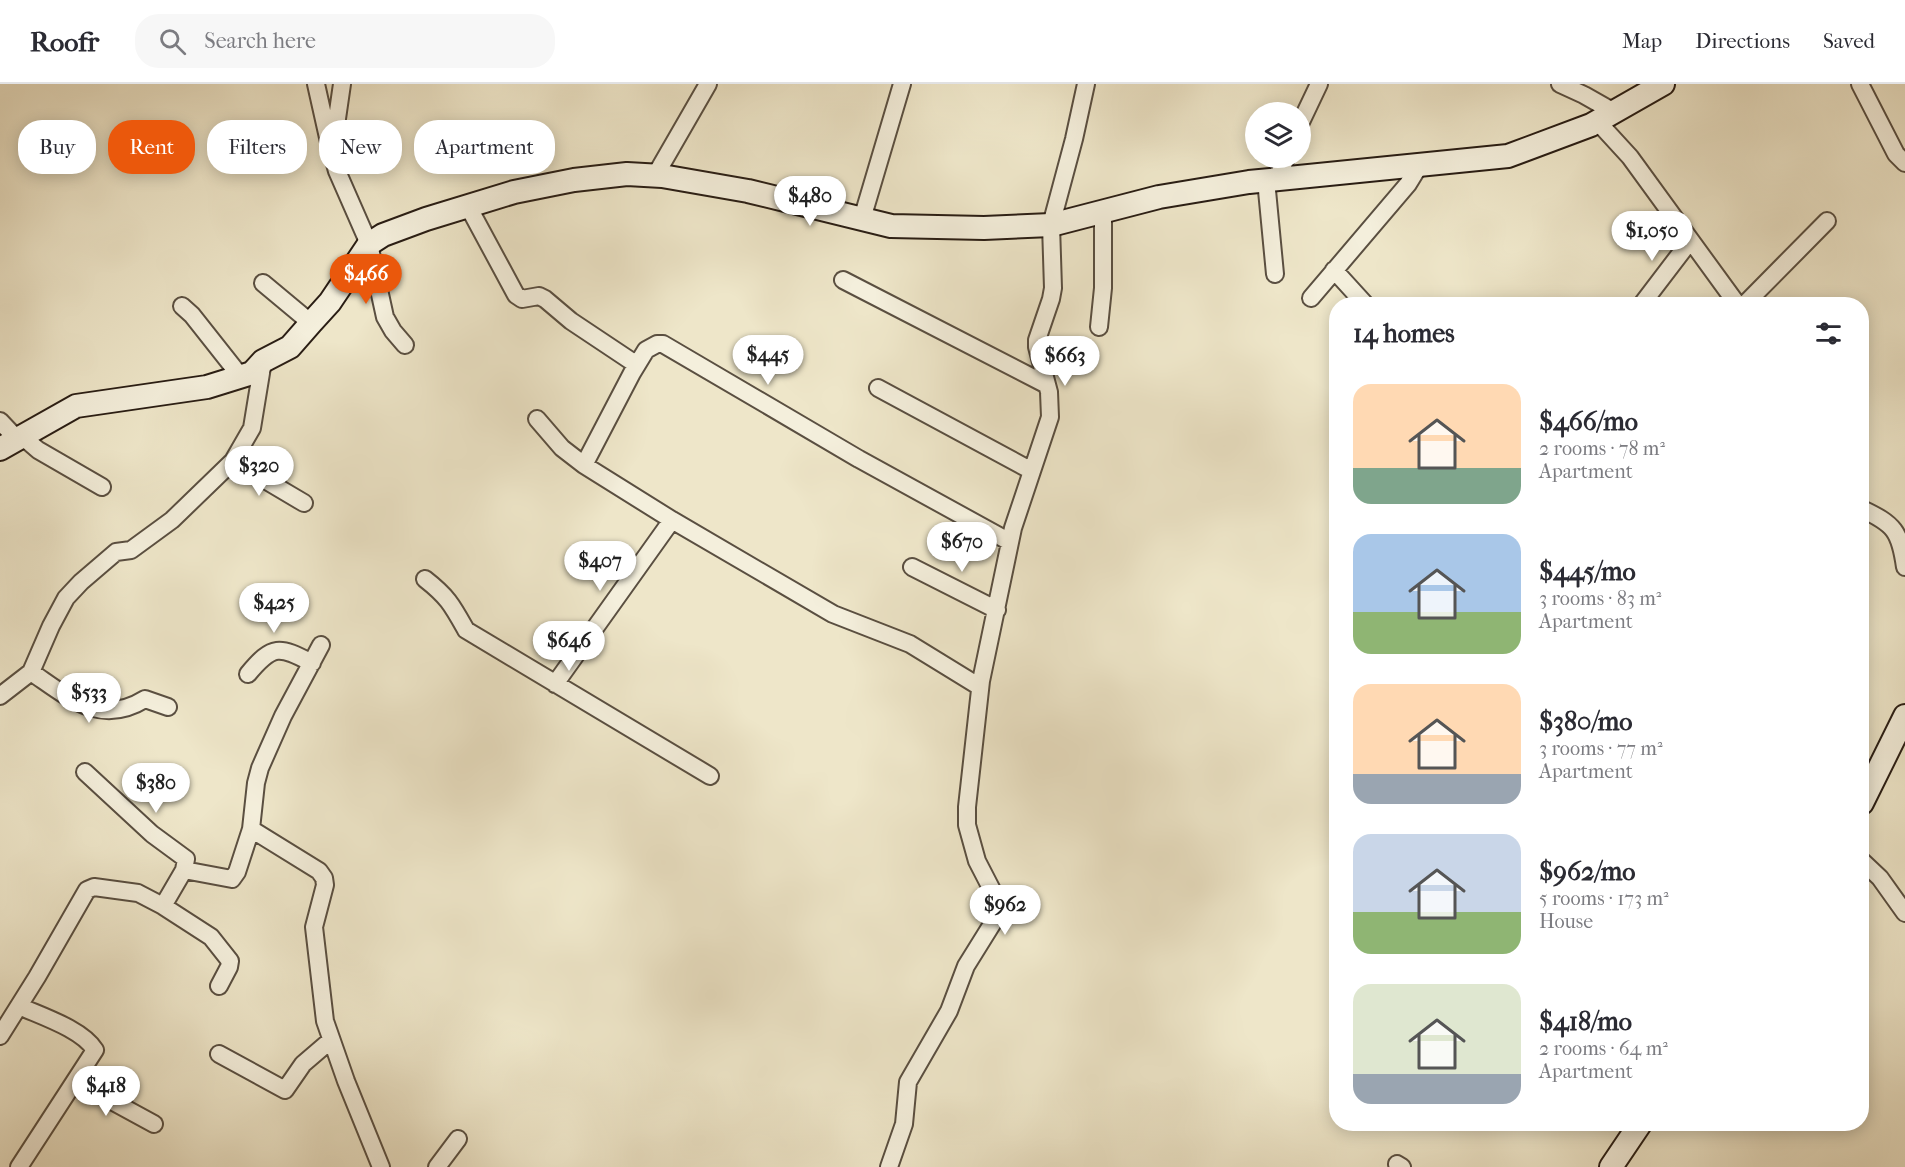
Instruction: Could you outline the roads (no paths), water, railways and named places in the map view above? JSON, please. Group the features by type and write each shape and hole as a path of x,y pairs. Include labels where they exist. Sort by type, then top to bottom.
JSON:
{"street":[{"path":"316,84 324,120"},
{"path":"337,120 342,84"},
{"path":"655,176 708,84"},
{"path":"862,219 902,84"},
{"path":"889,1167 904,1124 908,1082 949,1011 966,966 993,921 995,907 993,892 977,861 967,825 980,687 1013,528 1050,417 1047,385 1037,347 1053,288 1051,225 1086,84"},
{"path":"1310,102 1319,84"},
{"path":"1560,84 1584,95 1605,117 1630,157 1732,297"},
{"path":"14,442 76,406 207,387 252,373 263,361 290,347 311,324 330,302 369,243 383,235 514,192 574,180 627,174 655,176 748,191 891,226 984,228 1051,225 1159,197 1272,180 1508,156 1605,117 1662,84"},
{"path":"1860,84 1896,154 1905,163"},
{"path":"1311,298 1408,184 1419,166"},
{"path":"1275,274 1272,180 1280,168"},
{"path":"338,174 369,243 385,317 405,345"},
{"path":"468,206 516,295 522,299 540,296 571,321 637,365"},
{"path":"1099,327 1103,288 1104,211"},
{"path":"1752,297 1827,221"},
{"path":"1647,297 1690,241"},
{"path":"1334,270 1359,297"},
{"path":"843,280 1047,385"},
{"path":"263,284 311,324"},
{"path":"182,306 192,315 241,377"},
{"path":"584,465 646,351 663,344 859,459 1011,542"},
{"path":"0,696 31,672 66,598 81,582 116,552 131,550 172,520 233,461 252,428 263,361"},
{"path":"878,388 1032,471"},
{"path":"537,419 562,448 584,465 672,520 833,614 910,645 980,687"},
{"path":"0,421 14,442 38,450 102,487"},
{"path":"233,461 304,503"},
{"path":"1869,512 1879,517 1897,532 1905,567"},
{"path":"555,684 672,520"},
{"path":"912,567 997,609"},
{"path":"425,579 442,592 452,604 466,630 710,776"},
{"path":"184,870 232,879 237,872 251,829 260,768 283,716 321,645"},
{"path":"249,674 261,659 272,651 286,650 312,663"},
{"path":"31,672 70,700 100,710 122,710 145,699 168,706"},
{"path":"1869,789 1905,716"},
{"path":"86,772 152,834 186,859 184,870 163,906"},
{"path":"251,829 319,871 324,878 325,885 314,927 325,1021 381,1167"},
{"path":"1869,868 1887,886 1905,913"},
{"path":"0,1036 87,890 94,887 129,890 163,906 211,937 230,961 219,986"},
{"path":"19,1005 75,1032 95,1050 19,1167"},
{"path":"219,1054 285,1090 303,1064 331,1040"},
{"path":"75,1081 154,1124"},
{"path":"1618,1165 1637,1131"},
{"path":"438,1167 458,1139"}]}
